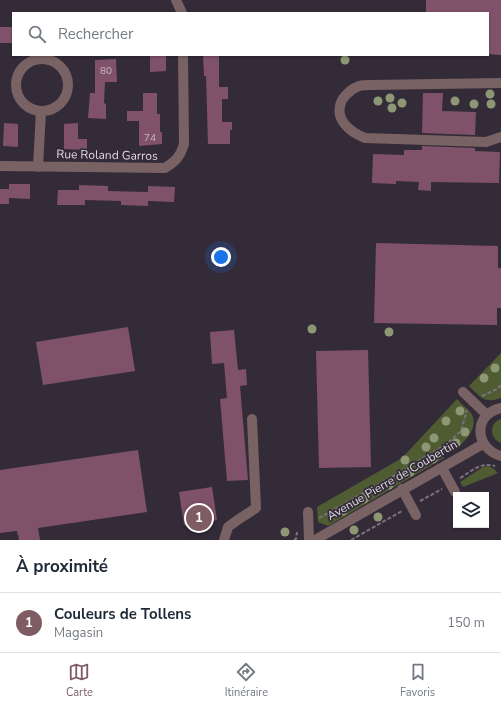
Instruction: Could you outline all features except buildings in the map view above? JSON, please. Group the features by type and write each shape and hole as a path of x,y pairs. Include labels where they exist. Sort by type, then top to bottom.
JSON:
{"street":[{"path":"176,0 182,12"},
{"name":"Rue Roland Garros","path":"0,166 165,168 175,161 181,154 184,144 183,56"},
{"path":"42,58 50,60 62,68 67,77 68,85 66,94 62,101 55,107 41,111 25,105 19,98 16,89 16,81 19,72 25,64 42,58"},
{"path":"501,83 359,86 352,89 345,95 341,103 340,113 342,122 348,129 365,138 486,142 501,137"},
{"path":"38,167 41,111"},
{"path":"464,392 487,415"},
{"path":"501,408 493,410 487,415 480,429 483,444 488,450 501,456"},
{"path":"224,540 228,527 256,508 252,418"},
{"name":"Avenue Pierre de Coubertin","path":"315,540 483,444"},
{"path":"442,468 453,488"},
{"path":"402,489 416,515"},
{"path":"308,512 309,540"}],"path":[{"path":"480,397 483,394 497,389 501,385"},
{"path":"294,540 296,539 297,531 308,524 399,473 448,443 461,431 467,410"},
{"path":"351,540 411,506 453,488 482,465 488,464 501,468"}],"green space":[{"path":"501,353 501,398 487,400 469,386"},
{"path":"457,399 471,413 474,423 470,433 456,450 452,447 444,453 444,458 328,526 318,522 317,507 402,458"},
{"path":"501,419 501,443 494,438 492,431 494,424"},
{"path":"488,466 498,473 463,487 460,482 483,467"}],"place":[{"name":"Couleurs de Tollens","path":"199,518"}]}
